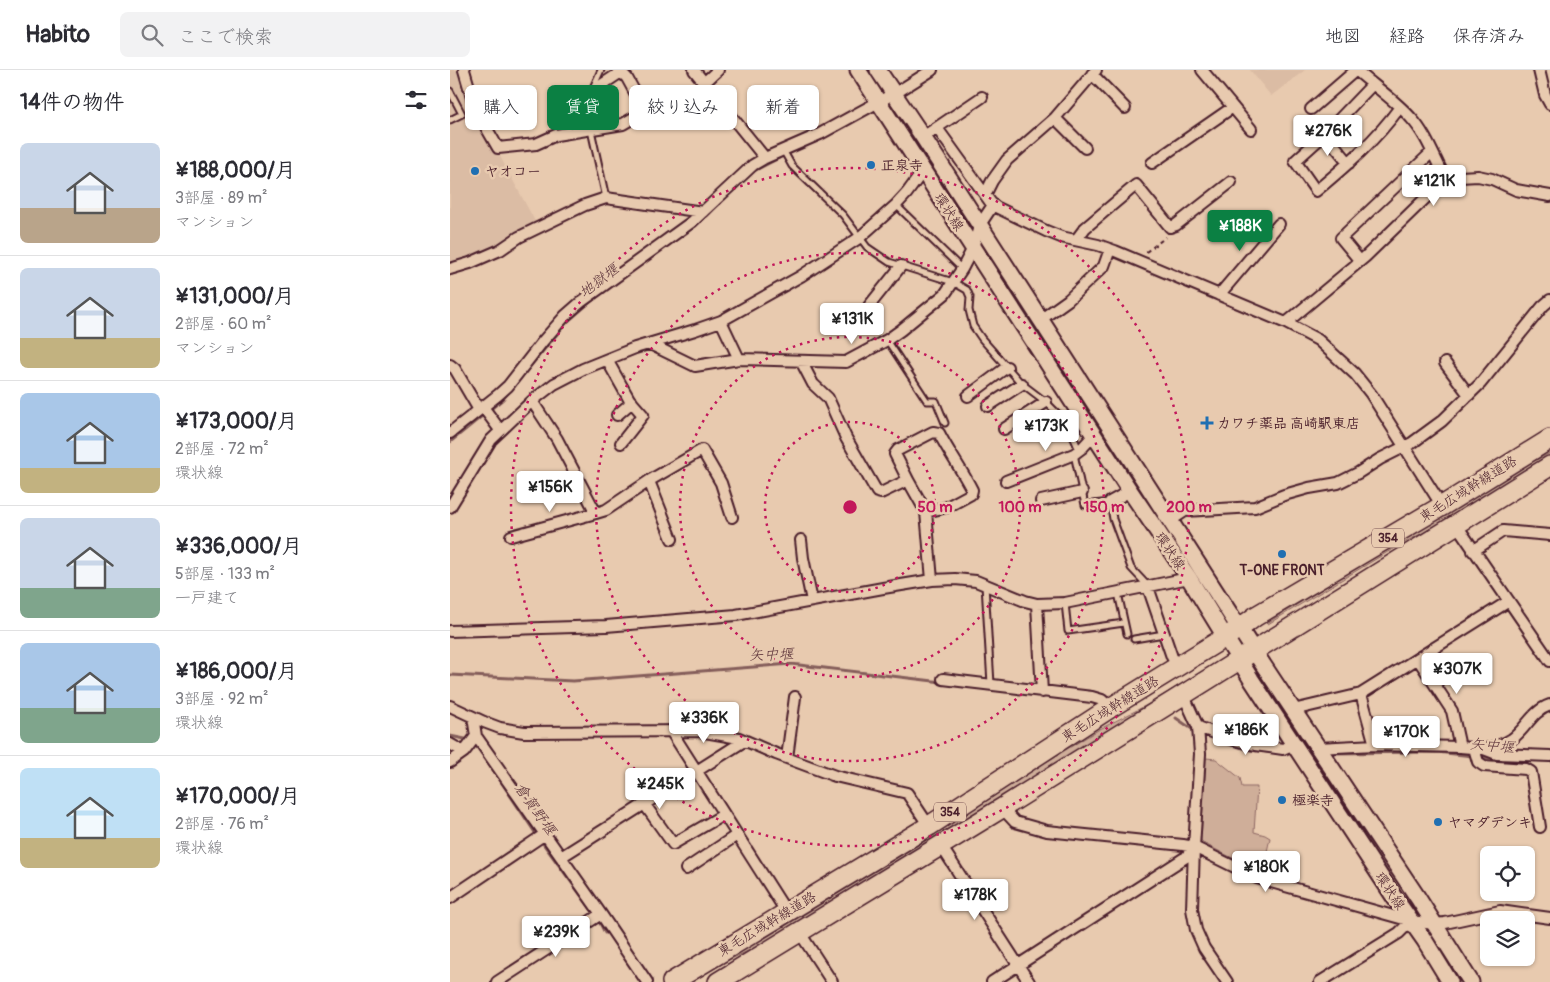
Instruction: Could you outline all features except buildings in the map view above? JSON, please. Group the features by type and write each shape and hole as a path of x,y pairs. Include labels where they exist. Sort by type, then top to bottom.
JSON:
{"highway":[{"name":"東毛広域幹線道路","path":"672,982 928,826 1256,616 1442,506 1550,438"},
{"name":"東毛広域幹線道路","path":"718,982 1184,696 1550,466"}],"street":[{"path":"464,70 475,108 498,148 536,144 556,136 591,130"},
{"path":"694,70 765,158"},
{"path":"704,82 718,70"},
{"name":"環状線","path":"858,70 1188,578 1233,632"},
{"name":"環状線","path":"878,70 1170,521 1247,656 1294,744 1450,982"},
{"path":"450,433 508,386 565,316 581,302 694,221 743,174 765,158 820,134 894,94 932,70"},
{"path":"1202,70 1252,129"},
{"path":"1286,323 1360,261 1439,185 1442,178 1442,172 1432,152 1412,120 1356,70 1311,109"},
{"path":"1539,70 1545,94 1550,104"},
{"path":"602,85 621,72 628,78 645,111 619,125"},
{"path":"985,195 992,181 1007,160 1055,118 1094,72 1125,108"},
{"path":"1372,85 1325,134 1295,161 1316,191 1349,163 1385,128 1400,108"},
{"path":"923,137 982,97"},
{"path":"1152,162 1233,107"},
{"path":"1055,118 1084,148"},
{"path":"937,128 993,204 1046,231 1110,249 1286,323 1318,340 1355,374 1371,394 1442,506"},
{"path":"1325,134 1349,163"},
{"path":"1360,261 1341,238 1432,152"},
{"path":"450,507 500,430 532,401 562,379 635,348 695,330 720,320 802,276 859,238 896,205 924,172"},
{"path":"1442,178 1478,176 1492,179 1516,190 1550,196"},
{"path":"1076,240 1085,228 1136,185 1171,226 1176,225 1231,182"},
{"path":"450,269 500,250 519,237 585,205 606,198 703,212"},
{"path":"650,344 695,366 739,359 846,362 902,330 946,294 973,248 979,226 993,204"},
{"path":"1220,295 1279,224"},
{"path":"1040,320 1068,300 1104,266 1110,249"},
{"path":"869,306 901,266"},
{"path":"1170,521 1185,511 1255,507 1284,495 1338,483 1380,459 1412,444 1442,421 1469,395 1550,300"},
{"path":"720,320 739,359"},
{"path":"607,360 632,402 643,415 621,443"},
{"path":"801,361 813,384 828,398 846,438 877,492 881,494 908,480"},
{"path":"1445,363 1469,395"},
{"path":"450,365 455,369 481,409 500,430"},
{"path":"968,396 1007,367"},
{"path":"988,406 1022,384"},
{"path":"532,401 557,439 596,513"},
{"path":"617,415 632,402"},
{"path":"1004,429 1046,402"},
{"path":"926,512 947,507 970,494 972,490 939,433 933,432 898,450 895,454 926,512 932,580"},
{"path":"1006,481 1077,452 1094,435"},
{"path":"511,536 606,510 649,481 702,450 721,483 732,517"},
{"path":"649,481 672,539"},
{"path":"1110,502 1130,491"},
{"path":"1041,501 1082,492"},
{"path":"1456,524 1550,661"},
{"path":"1473,550 1504,531 1550,535"},
{"path":"801,540 812,602"},
{"path":"450,631 606,626 736,615 883,588 955,578 976,581 1025,602 1036,604 1064,603 1118,594 1188,578"},
{"path":"1148,587 1172,658 1178,666"},
{"path":"1293,710 1361,694 1509,601"},
{"path":"1036,604 1042,692"},
{"name":"環状線","path":"1247,656 1293,710 1471,982"},
{"path":"1418,659 1452,711 1460,747"},
{"path":"943,678 1092,697 1102,700 1110,708"},
{"path":"1361,694 1375,745"},
{"path":"1184,696 1198,726 1200,754 1192,908 1196,930 1204,948 1227,982"},
{"path":"787,758 795,697"},
{"path":"1478,750 1499,746 1513,739 1535,713 1550,705"},
{"path":"450,706 500,728 524,732 699,731 738,738 835,776 908,793 928,826"},
{"path":"450,762 471,743 473,717"},
{"path":"1198,726 1234,740 1255,745 1283,749 1294,744"},
{"path":"670,731 786,912"},
{"path":"561,857 744,741"},
{"path":"450,744 471,743"},
{"path":"471,743 545,834 647,982"},
{"path":"1318,748 1375,745 1460,747 1497,754 1550,756"},
{"path":"1478,750 1478,762 1484,766 1526,769 1531,772 1540,827"},
{"path":"644,805 674,844 723,815"},
{"path":"1002,808 1014,822 1047,831 1194,847 1257,878 1411,921 1434,924 1500,911 1550,918"},
{"path":"450,898 545,834"},
{"path":"686,869 736,835"},
{"path":"940,846 1029,982"},
{"path":"992,982 1186,857 1194,847"},
{"path":"497,982 601,914"},
{"path":"1320,982 1399,933 1411,921"},
{"path":"800,933 832,982"}],"lane":[{"path":"594,85 601,70"},
{"path":"450,91 462,114 450,120"},
{"path":"591,130 606,198"},
{"path":"783,150 792,166 843,215 867,247 889,262 953,282 967,290 970,297 969,310 973,326 1022,384 1046,402 1059,415 1073,436 1085,505 1110,502 1113,518 1131,568 1148,587"},
{"path":"896,205 962,269"},
{"path":"887,340 927,401 936,401 946,423"},
{"path":"985,585 991,684"},
{"path":"1118,594 1127,634"},
{"path":"1064,603 1068,632 1124,623"},
{"path":"1134,639 1164,634"}],"path":[{"path":"1136,260 1168,235 1171,226"}],"shaded area":[{"path":"450,70 461,70 467,85 465,85 465,130 486,130 537,225 493,249 450,266"},
{"path":"1250,70 1305,70 1271,96"},
{"path":"1550,453 1550,457 1450,518 1391,550 1267,623 1510,473"},
{"path":"1210,667 1212,670 777,937 731,959 692,982 688,982 1098,730 1145,706"},
{"path":"1206,758 1216,759 1240,778 1242,787 1257,787 1254,832 1270,838 1266,856 1260,860 1258,871 1203,843 1201,840"}],"waterway":[{"name":"地獄堰","path":"750,173 779,158"},
{"name":"地獄堰","path":"702,219 719,203"},
{"name":"地獄堰","path":"450,442 503,399 567,322 596,297"},
{"name":"矢中堰","path":"450,675 573,681 791,664 942,682"},
{"name":"矢中堰","path":"1176,718 1192,729"},
{"name":"倉賀野堰","path":"450,736 465,739 478,747 534,831 591,909"},
{"name":"矢中堰","path":"1239,746 1250,750 1289,754"},
{"name":"矢中堰","path":"1329,753 1437,752 1499,759"},
{"name":"倉賀野堰","path":"600,923 605,933"}],"place":[{"name":"正泉寺","path":"871,165"},
{"name":"ヤオコー","path":"475,171"},
{"name":"カワチ薬品 高崎駅東店","path":"1207,423"},
{"name":"T-ONE FRONT","path":"1282,554"},
{"name":"極楽寺","path":"1282,800"},
{"name":"ヤマダデンキ","path":"1438,822"}]}
